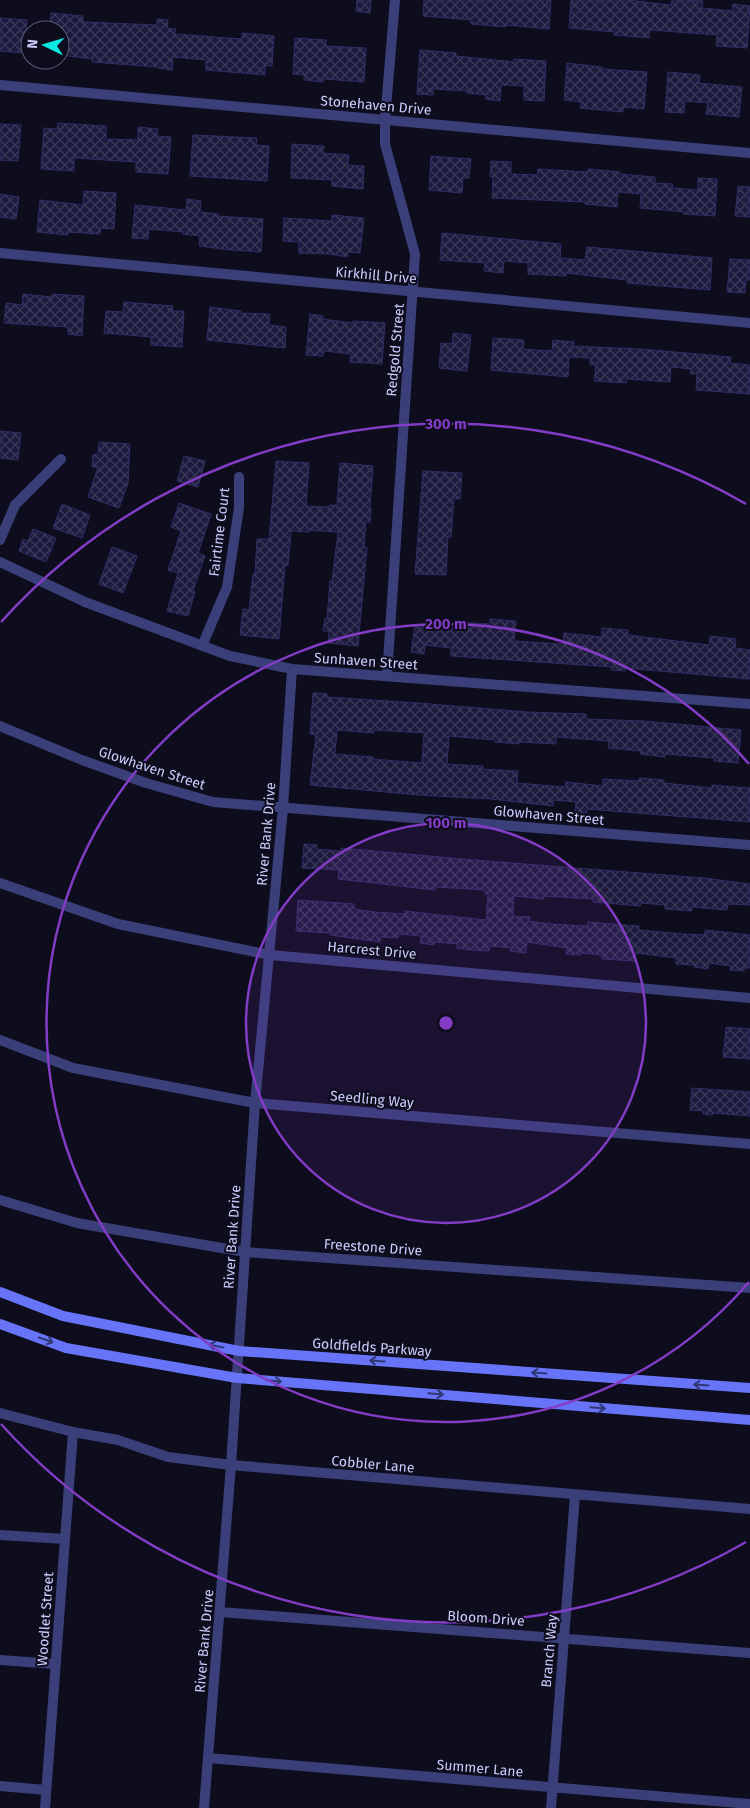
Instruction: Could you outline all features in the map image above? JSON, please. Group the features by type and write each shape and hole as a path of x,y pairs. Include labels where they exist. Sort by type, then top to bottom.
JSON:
{"main road":[{"name":"Goldfields Parkway","path":"0,1292 64,1316 239,1351 750,1388"},
{"path":"0,1324 66,1348 237,1378 750,1420"}],"street":[{"name":"Redgold Street","path":"387,676 415,254 385,144 385,120 395,0"},
{"name":"Stonehaven Drive","path":"0,85 750,153"},
{"name":"Kirkhill Drive","path":"0,253 750,323"},
{"path":"0,540 16,505 61,459"},
{"name":"Fairtime Court","path":"202,646 227,587 238,508 239,478"},
{"name":"Sunhaven Street","path":"0,562 85,602 202,646 230,656 292,669 750,704"},
{"name":"River Bank Drive","path":"204,1808 231,1466 255,1103 283,808 292,669"},
{"name":"Glowhaven Street","path":"0,726 146,784 213,802 750,845"},
{"name":"Harcrest Drive","path":"0,883 118,924 270,955 750,998"},
{"name":"Seedling Way","path":"0,1040 73,1068 255,1103 750,1144"},
{"name":"Freestone Drive","path":"0,1200 77,1223 245,1252 750,1288"},
{"name":"Cobbler Lane","path":"0,1413 73,1432 118,1440 168,1458 231,1466 750,1510"},
{"name":"Woodlet Street","path":"45,1808 73,1432"},
{"name":"Branch Way","path":"550,1808 576,1495"},
{"path":"0,1535 65,1539"},
{"name":"Bloom Drive","path":"220,1612 750,1653"},
{"path":"0,1660 56,1664"},
{"name":"Summer Lane","path":"208,1758 750,1804"},
{"path":"0,1786 46,1790"}],"building":[{"path":"357,0 371,0 370,13 356,11"},
{"path":"424,0 551,0 549,29 471,24 471,20 423,16"},
{"path":"571,0 636,0 671,5 672,0 703,1 702,8 732,11 733,4 750,6 747,48 716,46 717,35 650,30 649,38 614,35 615,32 569,28"},
{"path":"51,13 83,16 83,22 157,25 157,19 168,20 167,28 176,29 175,34 242,39 242,33 274,36 272,66 265,66 265,75 206,70 206,60 173,57 172,70 158,67 92,62 92,59 70,56 70,20 51,20"},
{"path":"0,18 27,20 20,20 20,53 0,51"},
{"path":"295,38 326,40 326,46 366,48 364,82 324,79 323,82 304,80 304,75 293,74"},
{"path":"420,50 456,53 456,56 514,62 514,59 546,61 544,101 524,100 524,86 501,85 500,101 486,99 486,95 467,93 467,91 433,89 433,95 417,94"},
{"path":"567,63 602,67 602,69 647,72 644,109 624,107 623,112 580,108 581,102 564,100"},
{"path":"668,72 700,75 699,83 742,87 739,117 706,114 708,103 685,101 684,113 665,112"},
{"path":"58,123 106,126 106,139 138,140 138,127 158,129 157,136 171,137 168,174 136,172 136,162 74,158 74,171 41,169 44,128 57,129"},
{"path":"0,124 21,125 18,161 0,160"},
{"path":"193,135 257,138 256,145 269,146 267,181 190,176"},
{"path":"292,144 324,146 323,153 349,155 348,165 364,166 363,189 332,186 332,180 291,178"},
{"path":"431,156 471,159 469,178 463,178 462,193 429,190"},
{"path":"491,161 511,162 511,174 537,175 538,169 588,172 588,169 655,177 655,183 673,184 672,188 698,190 698,178 717,179 715,216 640,208 641,194 618,192 617,207 585,204 585,202 492,198 493,177 490,177"},
{"path":"738,186 750,187 750,217 735,216"},
{"path":"84,191 116,193 114,229 101,228 100,234 68,232 68,235 37,232 40,200 83,205"},
{"path":"0,194 19,197 16,219 0,217"},
{"path":"187,199 201,201 200,212 218,214 217,216 263,219 261,252 199,246 200,236 183,234 183,232 149,229 148,239 132,238 135,205 186,210"},
{"path":"332,215 364,218 360,253 348,252 347,257 299,253 299,242 283,241 284,218 332,221"},
{"path":"442,233 561,244 560,258 585,260 587,247 712,258 710,290 627,283 627,280 566,273 566,276 528,274 528,263 504,261 503,273 484,271 485,263 440,260"},
{"path":"730,259 750,260 750,280 746,280 745,293 727,292"},
{"path":"23,294 52,297 52,294 84,296 82,336 68,334 68,327 4,323 6,303 22,305"},
{"path":"124,302 173,306 172,311 184,311 182,347 151,345 151,337 104,333 106,311 123,312"},
{"path":"210,307 241,311 241,313 270,314 269,325 286,327 285,348 207,340"},
{"path":"310,314 323,316 322,319 353,323 353,321 385,323 382,364 350,362 351,354 324,351 323,356 306,355"},
{"path":"453,333 471,335 467,371 439,368 441,343 452,344"},
{"path":"493,338 524,340 523,349 552,351 553,340 574,342 573,346 640,349 731,357 730,363 750,365 750,394 696,390 697,374 690,374 691,369 671,367 670,382 627,379 626,383 594,381 596,365 590,365 590,358 569,357 568,377 491,370"},
{"path":"0,431 21,433 18,460 0,458"},
{"path":"99,442 130,444 128,483 119,508 88,497 98,467 92,467 93,454 98,455"},
{"path":"184,456 205,461 198,487 177,481"},
{"path":"276,461 309,463 306,506 330,507 330,505 337,505 340,463 373,466 370,522 366,522 364,547 367,547 358,646 328,643 329,631 323,631 325,618 327,619 330,581 332,581 338,532 291,531 288,566 285,565 279,639 240,635 243,609 249,610 253,574 255,574 257,539 269,539"},
{"path":"423,471 462,473 460,499 454,499 451,537 448,537 446,575 415,574"},
{"path":"179,503 211,514 198,553 205,556 193,591 195,592 188,616 167,611 178,573 168,570 181,531 171,527"},
{"path":"62,504 90,515 82,538 53,528"},
{"path":"33,529 56,538 46,562 19,551 23,539 28,541"},
{"path":"112,547 137,556 123,593 99,584"},
{"path":"490,619 516,621 514,641 563,644 564,633 602,637 602,628 628,630 628,635 709,645 710,636 736,639 735,648 750,650 750,679 625,668 625,671 611,670 612,667 451,656 451,648 425,645 424,654 411,652 415,625 452,630 453,622 490,624"},
{"path":"313,693 327,694 327,697 527,712 586,714 586,719 644,721 741,730 738,763 714,761 714,758 665,754 665,757 640,754 641,751 608,748 609,741 556,737 556,744 520,742 519,744 449,736 447,764 483,766 482,769 518,771 517,783 565,787 566,782 603,786 603,779 639,781 639,778 664,780 664,783 712,788 712,785 750,788 750,822 587,809 587,813 575,812 576,802 553,800 553,806 491,799 418,795 310,785 316,735 310,734","holes":["337,730 374,733 374,730 424,733 422,761 420,763 335,754"]},
{"path":"304,844 317,845 316,849 341,851 341,848 705,878 750,884 750,905 728,904 727,910 692,907 692,911 665,909 665,905 641,903 640,906 593,902 593,899 544,896 544,899 514,896 513,916 530,917 529,921 551,924 587,926 588,922 639,926 639,930 684,934 704,935 705,930 750,935 750,968 744,968 744,971 730,970 731,966 709,963 708,969 694,967 694,965 676,964 676,958 636,953 635,961 602,959 602,955 566,954 567,948 527,942 526,953 510,951 511,948 490,946 489,951 457,948 457,944 435,942 434,945 420,943 421,936 398,934 398,938 381,937 380,942 330,935 330,933 296,931 298,900 354,904 354,909 374,912 405,914 405,911 486,920 488,894 485,894 485,890 436,887 435,890 338,879 339,870 302,868"},
{"path":"726,1027 750,1029 750,1059 723,1057"},
{"path":"692,1088 750,1092 750,1116 703,1114 703,1111 690,1110"}]}
